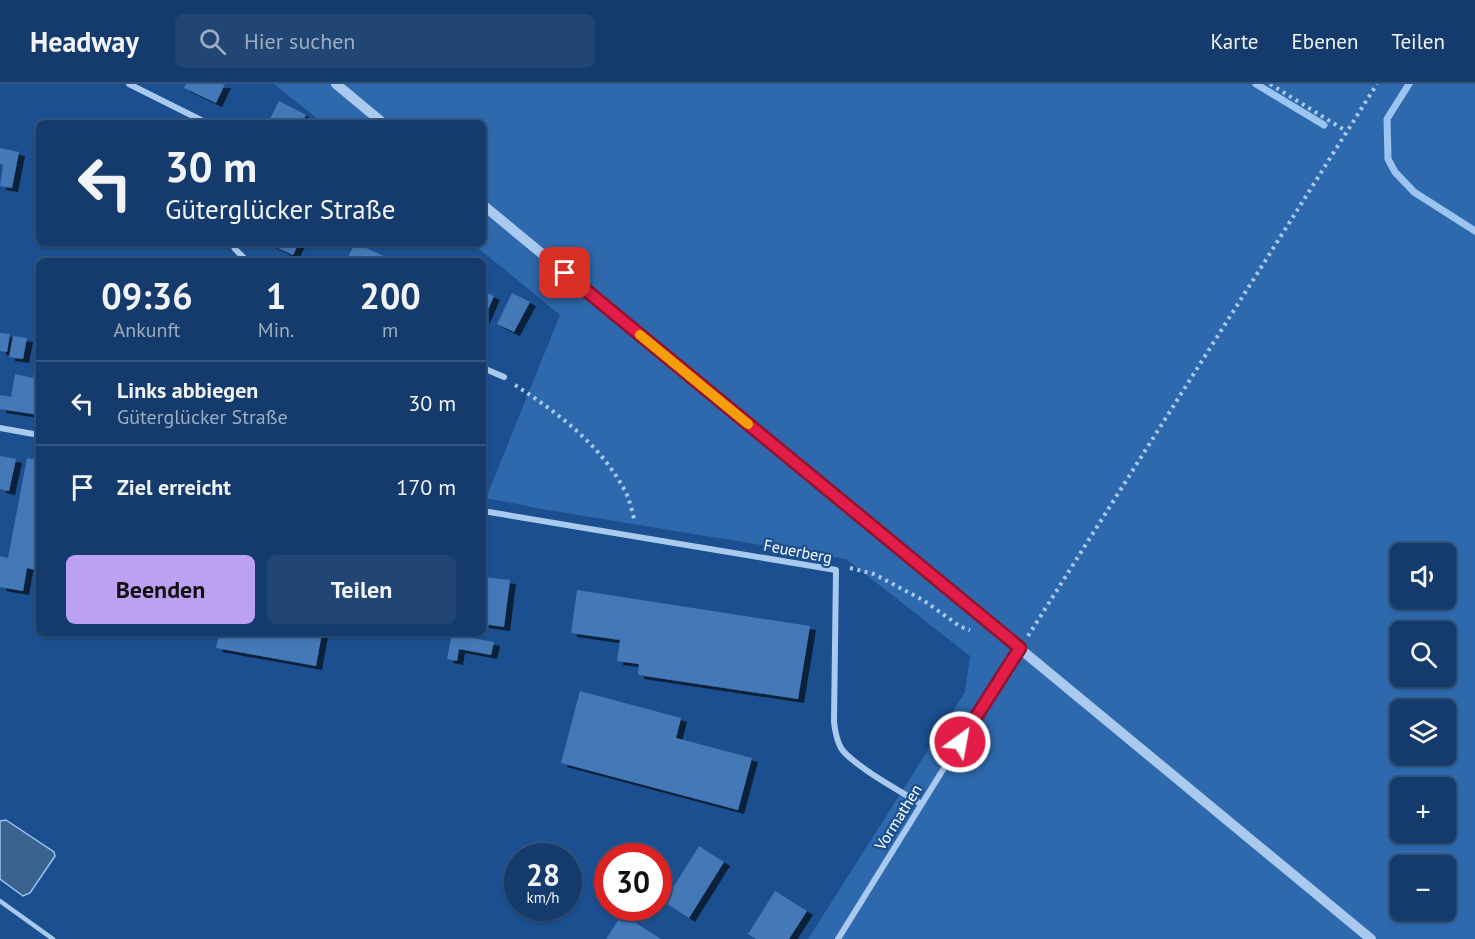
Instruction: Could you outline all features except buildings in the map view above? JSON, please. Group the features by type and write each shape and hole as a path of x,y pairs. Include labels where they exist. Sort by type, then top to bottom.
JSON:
{"street":[{"path":"129,84 201,120"},
{"path":"336,84 379,120"},
{"path":"486,208 1371,939"},
{"path":"234,246 244,258"},
{"path":"486,369 504,377"},
{"path":"0,428 36,434"},
{"name":"Feuerberg","path":"486,511 836,570 835,736 843,751 856,763 921,804"},
{"name":"Vormathen","path":"838,939 1020,648"}],"lane":[{"path":"0,901 53,939"}],"path":[{"path":"1270,84 1347,131"},
{"path":"1020,648 1377,84"},
{"path":"504,377 555,411 602,455 626,492 640,537"},
{"path":"836,570 849,567 874,574 923,600 970,631"}],"shaded area":[{"path":"274,84 1475,84 1475,939 808,939 965,692 970,656 846,559 486,498 560,315 476,246 486,246 486,120 319,120"},
{"path":"6,820 54,852 55,856 30,893 23,896 0,879 0,821"}],"waterway":[{"path":"1256,84 1324,125"},
{"path":"1409,84 1387,119 1388,159 1395,172 1414,192 1475,231"}],"slow traffic":[{"path":"640,335 748,424"}],"route":[{"path":"565,273 1020,648 960,742"}]}
